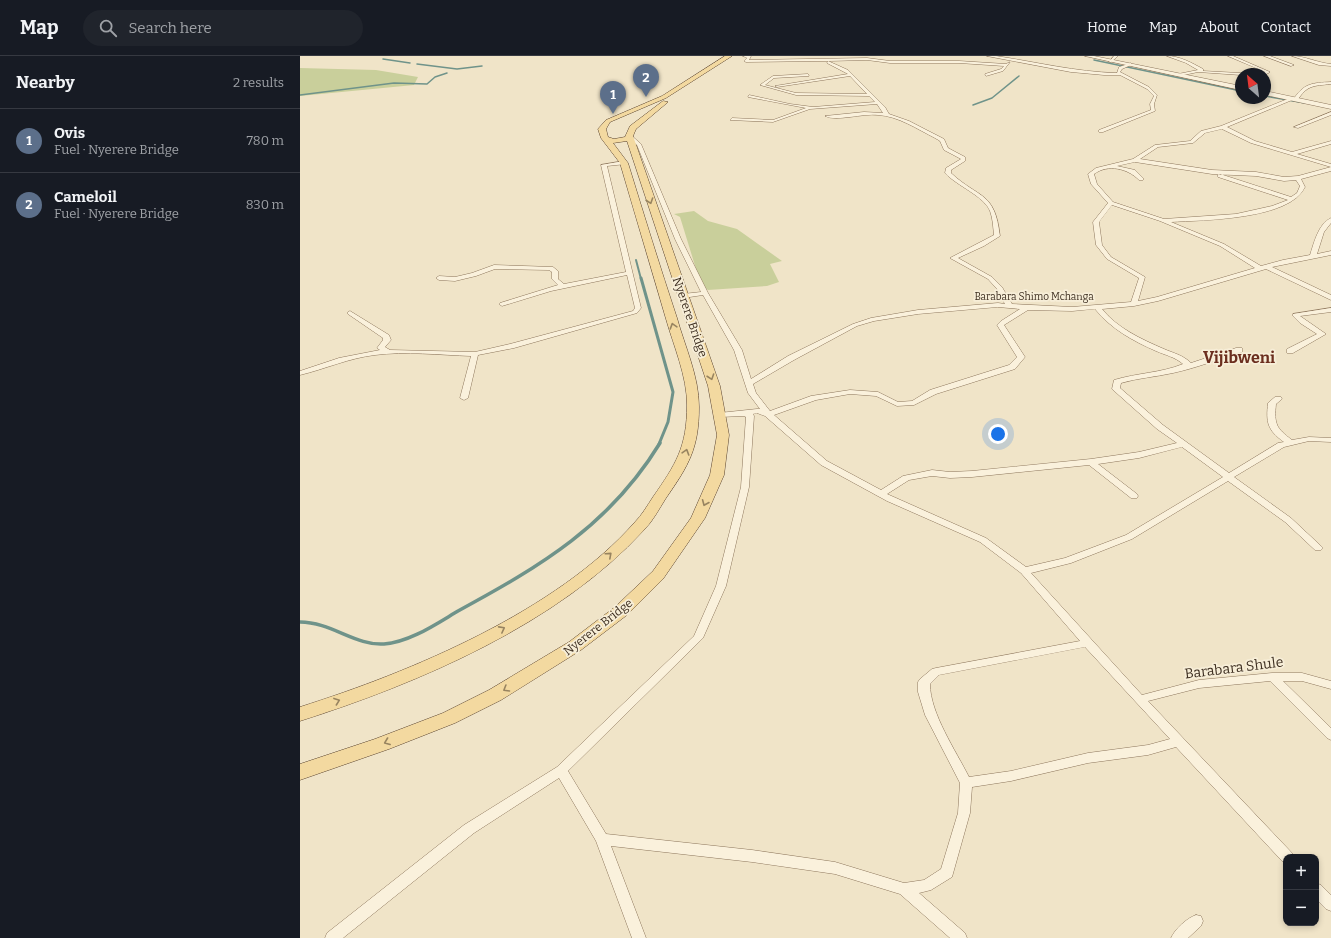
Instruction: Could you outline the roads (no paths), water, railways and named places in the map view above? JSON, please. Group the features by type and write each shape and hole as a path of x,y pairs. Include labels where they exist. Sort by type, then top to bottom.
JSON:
{"main road":[{"path":"728,56 664,96 624,114 604,125 602,129 605,138 617,141 630,138 634,128 661,104 739,56"},
{"path":"624,114 642,112 647,113 647,116"},
{"name":"Nyerere Bridge","path":"300,714 414,672 468,648 534,611 565,590 608,557 640,526 684,461 692,435 694,410 692,387 624,164 605,138"},
{"name":"Nyerere Bridge","path":"300,772 382,744 449,718 496,695 575,646 621,611 658,575 698,518 717,475 723,435 714,386 632,148 630,138"}],"street":[{"path":"745,56 750,56 746,61 827,61 867,59 890,62 964,62 1007,65"},
{"path":"836,56 840,60"},
{"path":"990,56 1013,59 1054,68 1119,74 1151,90 1156,96 1152,104 1154,109 1153,111 1101,131"},
{"path":"1088,56 1235,87"},
{"path":"1110,61 1116,56"},
{"path":"1169,56 1198,66 1202,70 1200,72"},
{"path":"1174,58 1181,56"},
{"path":"1230,56 1258,68"},
{"path":"1266,56 1292,65"},
{"path":"1294,56 1320,64 1331,65"},
{"path":"986,75 1002,70 1013,59"},
{"path":"827,61 847,71 876,103 883,108 887,115"},
{"path":"1119,74 1117,70 1130,64"},
{"path":"1179,75 1200,72 1235,73"},
{"path":"808,75 773,77 762,85 796,94 869,95"},
{"path":"768,87 796,85 851,76"},
{"path":"1331,83 1313,84 1305,87 1292,99 1224,127 1203,132 1191,142 1157,146 1135,160 1094,170 1091,174 1094,184 1111,203 1162,220 1222,246 1264,268 1331,298"},
{"path":"1271,94 1331,107"},
{"path":"749,96 790,105 813,108"},
{"path":"732,119 773,121 793,113 813,108 876,103"},
{"path":"827,116 841,117 877,113 887,115 937,137 942,140 946,149 963,158 964,160 948,169 948,173 960,184 987,201 996,218 997,236 982,245 953,258 990,278 1000,288 1009,305"},
{"path":"1296,127 1331,114"},
{"path":"1224,127 1253,142 1331,166"},
{"path":"630,138 639,144 678,239 705,293 738,350 752,394 768,414 824,463 881,494 983,540 1024,570 1088,643 1284,854"},
{"path":"1291,154 1331,142"},
{"path":"1135,160 1224,173 1256,174 1284,179 1298,178 1331,169"},
{"path":"300,373 348,358 389,352 475,354 511,346 635,312 638,308 604,165 624,164"},
{"path":"1110,166 1132,171 1141,179"},
{"path":"1201,170 1291,199"},
{"path":"1162,220 1236,216 1281,205 1298,195 1303,186 1298,178"},
{"path":"1111,203 1099,216 1095,227 1099,245 1109,258 1142,277 1134,304"},
{"path":"1313,256 1325,225 1331,220"},
{"name":"Barabara Shimo Mchanga","path":"748,384 798,354 855,325 873,318 918,312 1009,305 1027,308 1072,309 1134,304 1158,299 1264,268 1331,253"},
{"path":"439,278 455,279 474,275 491,268 551,268 555,271 555,279 561,285"},
{"path":"502,304 540,290 630,273"},
{"path":"683,296 705,293"},
{"path":"1097,307 1102,315 1113,324 1147,344 1180,358 1186,362 1188,365 1187,367"},
{"path":"719,415 758,411 768,414 814,398 850,392 878,394 897,404 914,402 933,392 1012,367 1021,357 1000,325 1027,308"},
{"path":"1290,351 1322,334 1302,322 1295,315 1331,310"},
{"path":"350,313 386,337 387,340 381,348 389,352"},
{"path":"1239,350 1172,371 1132,377 1117,382 1116,390 1160,427 1231,477 1288,520 1318,548"},
{"path":"464,398 475,354"},
{"path":"1278,399 1272,403 1271,425 1274,431 1289,442"},
{"path":"332,938 469,828 561,770 698,638 721,586 745,488 750,422 750,416 746,413"},
{"path":"1024,570 1068,562 1129,537 1289,442 1316,438 1331,440"},
{"path":"881,494 906,478 932,473 950,475 972,474 1091,462 1139,455 1184,444"},
{"path":"1091,462 1134,496"},
{"path":"904,889 926,886 947,873 964,813 966,783 931,715 924,692 924,682 936,672 1088,643"},
{"path":"1272,677 1331,735"},
{"name":"Barabara Shule","path":"1141,699 1199,684 1272,677 1302,677 1331,686"},
{"path":"966,783 1011,776 1088,758 1148,750 1180,741"},
{"path":"561,770 602,839 639,938"},
{"path":"602,839 752,856 835,868 904,889 960,938"},
{"path":"1317,890 1331,905"},
{"path":"1178,938 1196,921"}],"waterway":[{"path":"383,59 410,63"},
{"path":"1094,60 1235,90"},
{"path":"417,64 457,69 482,66"},
{"path":"300,95 394,83 427,84 435,77 447,73"},
{"path":"973,105 992,98 1019,76"},
{"path":"1271,97 1305,103"},
{"path":"636,260 641,279"},
{"path":"641,278 673,392 668,422 659,444"},
{"path":"300,622 311,623 333,629 353,638 374,644 394,643 422,632 518,577 571,541 619,498 640,472 660,443"}],"place":[{"name":"Cameloil","path":"646,97"},
{"name":"Ovis","path":"613,114"}],"district":[{"name":"Vijibweni","path":"1239,357"}]}
